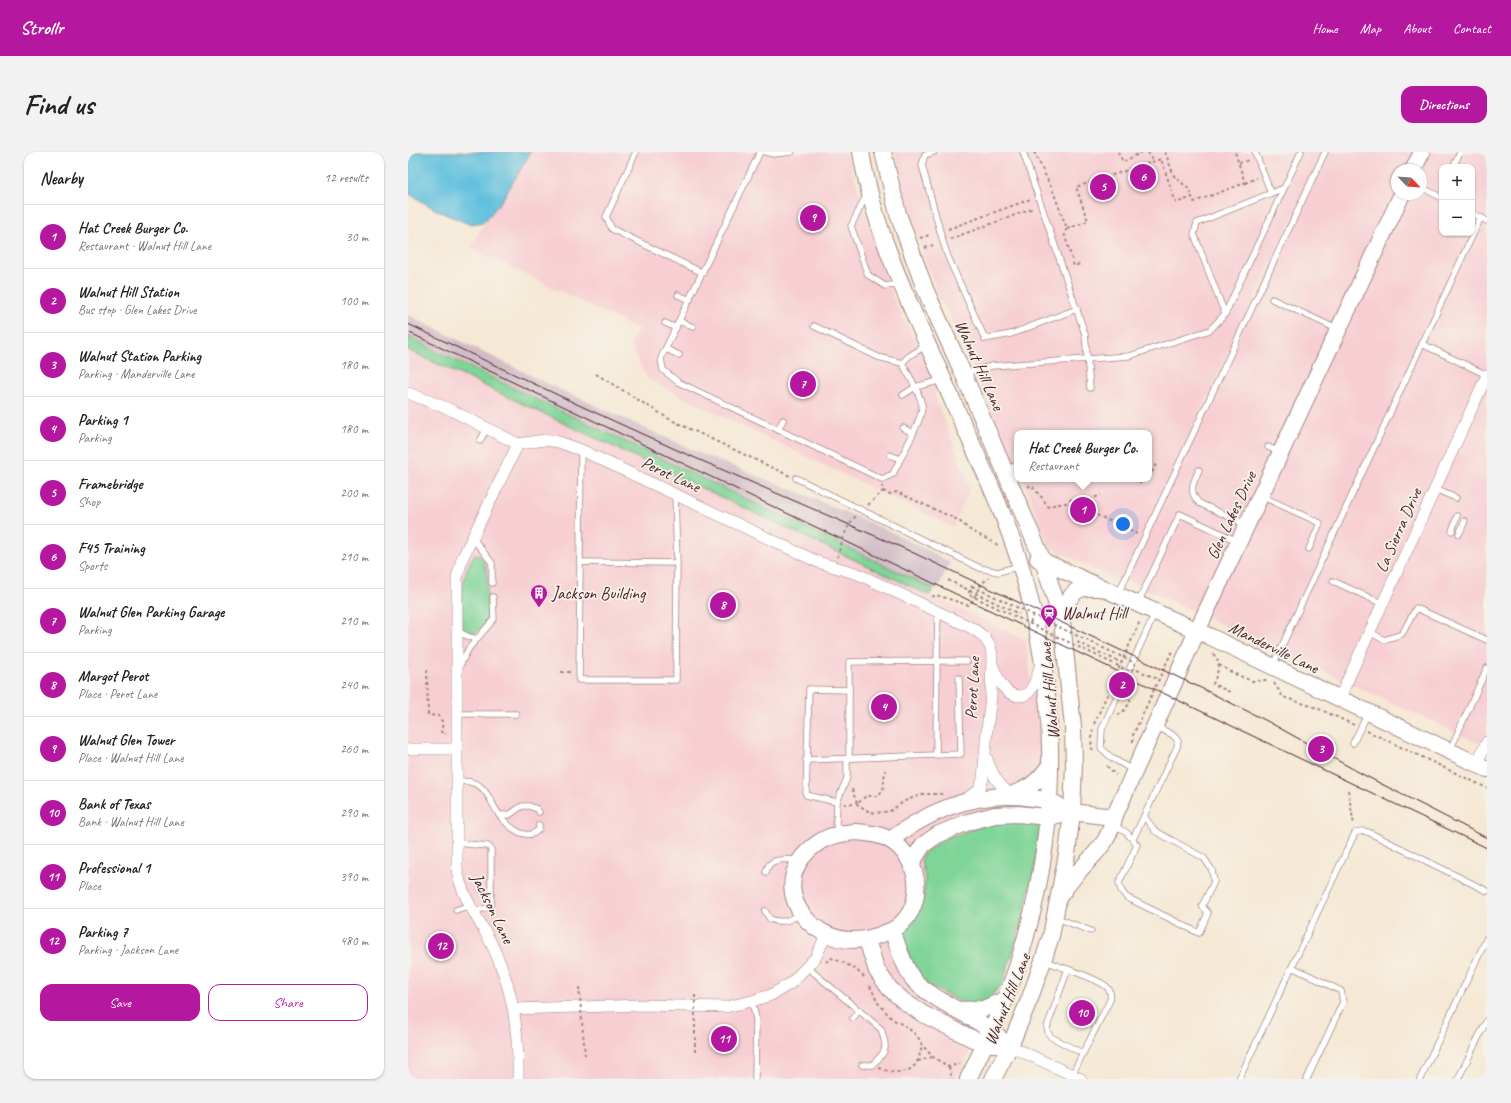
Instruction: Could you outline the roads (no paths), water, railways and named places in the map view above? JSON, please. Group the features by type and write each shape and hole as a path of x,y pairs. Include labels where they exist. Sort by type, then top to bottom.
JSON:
{"street":[{"name":"Walnut Hill Lane","path":"861,152 877,219 902,284 1005,520 1021,566 1029,595 1042,660 1048,700 1050,765 1047,818 1042,861 1034,905 1013,980 989,1036 968,1079"},
{"name":"Walnut Hill Lane","path":"883,152 898,214 923,282 963,373 1011,468"},
{"path":"1416,164 1422,152"},
{"name":"Glen Lakes Drive","path":"1060,896 1081,869 1103,845 1197,631 1261,496 1275,450 1339,330 1399,200"},
{"path":"944,380 963,373"},
{"name":"La Sierra Drive","path":"1339,699 1487,375"},
{"path":"408,393 428,400 518,444 472,537 462,559 457,578 457,749 408,749"},
{"name":"Perot Lane","path":"518,444 545,440 559,442 581,450 818,562 858,574 974,629 984,637 990,646 992,664 986,756"},
{"name":"Walnut Hill Lane","path":"993,1079 1010,1046 1030,998 1043,961 1055,917 1067,854 1072,812 1074,765 1073,727 1062,621 1016,482"},
{"name":"Manderville Lane","path":"1005,520 1026,544 1029,552 1043,561 1272,666 1482,767"},
{"path":"1062,621 1068,601 1072,596 1081,589 1102,588"},
{"path":"992,664 1005,690 1011,694 1020,696 1026,695 1030,691 1042,660"},
{"path":"1482,767 1487,742"},
{"name":"Jackson Lane","path":"457,749 456,869 472,908 490,942 506,979 514,1009 518,1056 518,1079"},
{"path":"986,756 992,774 1010,795"},
{"path":"890,840 927,815 956,798 976,792 980,788 983,779 986,756"},
{"path":"1010,795 1025,790 1035,783 1050,765"},
{"path":"956,798 1010,795 1048,800 1072,812 1104,816 1114,819"},
{"path":"912,862 918,852 929,840 968,822 995,815 1008,814 1047,818 1072,812"},
{"path":"865,833 890,840 903,850 912,862 916,874 917,888 915,900 910,911 903,920 892,930 867,940 840,939 826,935 808,923 796,905 792,893 795,870 800,860 816,844 839,834 865,833"},
{"path":"892,930 912,978 924,989 956,1010 989,1036 1076,1077"},
{"path":"514,1009 644,1004 726,1006 752,1001 771,995 791,983 816,957 826,935"},
{"path":"867,940 877,971 890,989 905,1002 924,1014 973,1039 989,1036"},
{"path":"956,1010 983,1009 1004,1000"}],"lane":[{"path":"636,152 606,217 612,229 703,273"},
{"path":"760,152 661,358 663,370 678,382 882,479 893,474 919,420 922,407 915,388 902,363 878,357 814,326"},
{"path":"765,152 774,154 792,152"},
{"path":"934,152 925,155 922,166 935,217 948,257 985,339 1011,334 1078,309"},
{"path":"1024,152 1078,309 1085,334 1090,388"},
{"path":"963,373 992,366 1129,356 1210,330 1225,314 1301,152"},
{"path":"1118,595 1325,152"},
{"path":"1454,164 1460,152"},
{"path":"1256,155 1271,193"},
{"path":"1225,314 1194,234 1197,223 1284,188"},
{"path":"869,190 852,226 868,275 885,286 902,284"},
{"path":"1427,190 1439,196"},
{"path":"1475,214 1487,221"},
{"path":"1272,666 1481,217"},
{"path":"678,295 690,300"},
{"path":"1272,299 1339,330"},
{"path":"679,321 693,327"},
{"path":"665,323 676,328"},
{"path":"902,363 909,356 928,344"},
{"path":"1422,344 1487,375"},
{"path":"666,348 679,355"},
{"path":"903,395 915,388 944,380"},
{"path":"778,430 783,420"},
{"path":"480,441 487,428"},
{"path":"903,428 913,432"},
{"path":"581,450 579,680 676,680 677,562 675,495"},
{"path":"890,455 900,459"},
{"path":"1199,470 1192,485 1192,492 1195,499 1199,503 1247,525"},
{"path":"796,478 980,568 998,572 1021,566"},
{"path":"1435,489 1456,498"},
{"path":"1261,496 1320,523 1309,549"},
{"path":"1138,604 1180,514 1239,542"},
{"path":"1452,531 1457,516"},
{"path":"1459,534 1465,521"},
{"path":"472,537 492,563 492,583"},
{"path":"580,562 677,562"},
{"path":"1333,581 1383,604"},
{"path":"456,673 469,648 494,620 493,597"},
{"path":"1370,632 1384,640 1402,634 1416,608 1487,640"},
{"path":"936,754 938,612"},
{"path":"1134,772 1112,758 1101,748 1102,729 1156,612"},
{"path":"456,630 469,637 477,639"},
{"path":"839,834 836,824 837,802 847,778 847,762 849,757 849,662 937,660 966,661"},
{"path":"1450,751 1487,668"},
{"path":"806,760 849,757 960,754 958,678"},
{"path":"837,802 806,795 809,689 849,690"},
{"path":"1353,743 1368,713"},
{"path":"457,714 516,714"},
{"path":"1133,839 1178,747 1178,741 1172,735 1155,726"},
{"path":"457,781 472,782 480,787 487,794 505,822 516,832 527,835 535,833 539,829 539,824"},
{"path":"500,815 510,815 522,806 529,806 537,809 539,812"},
{"path":"1114,819 1120,828 1133,839 1137,845 1119,883 1121,890 1126,897 1199,932 1208,913 1202,906 1214,882 1212,870 1204,858 1155,831 1144,816"},
{"path":"1239,1079 1355,833 1362,830 1368,832 1487,892"},
{"path":"456,910 489,907 491,904 491,849 488,846 457,843"},
{"path":"766,872 767,868 776,860 800,860"},
{"path":"765,911 770,919 781,922 791,920 801,914"},
{"path":"1055,917 1091,931"},
{"path":"1420,1079 1487,938"},
{"path":"1043,961 1068,969 1106,986 1111,994 1107,1006 1082,1053 1076,1077"},
{"path":"1292,966 1341,991 1343,1002 1307,1079"},
{"path":"807,967 881,1028 886,1043 884,1054 872,1065 862,1065"},
{"path":"1068,969 1047,1027 1048,1033 1051,1037 1082,1053"},
{"path":"752,1001 756,1019 755,1079"},
{"path":"853,1018 859,1010"},
{"path":"1458,1079 1487,1020"}],"water":[{"path":"408,152 531,152 502,200 484,222 469,224 438,211 408,193"}],"tram line":[{"path":"408,324 677,450 903,548 1201,688 1267,721 1362,774 1487,838"},
{"path":"408,332 1487,848"}],"place":[{"name":"F45 Training","path":"1143,177"},
{"name":"Framebridge","path":"1103,187"},
{"name":"Walnut Glen Tower","path":"813,218"},
{"name":"Walnut Glen Parking Garage","path":"803,384"},
{"name":"Hat Creek Burger Co.","path":"1083,510"},
{"name":"Margot Perot","path":"723,605"},
{"name":"Jackson Building","path":"539,608"},
{"name":"Walnut Hill","path":"1049,628"},
{"name":"Walnut Hill Station","path":"1122,685"},
{"name":"Parking 1","path":"884,707"},
{"name":"Walnut Station Parking","path":"1321,749"},
{"name":"Parking 7","path":"441,946"},
{"name":"Bank of Texas","path":"1082,1013"},
{"name":"Professional 1","path":"724,1039"}]}
